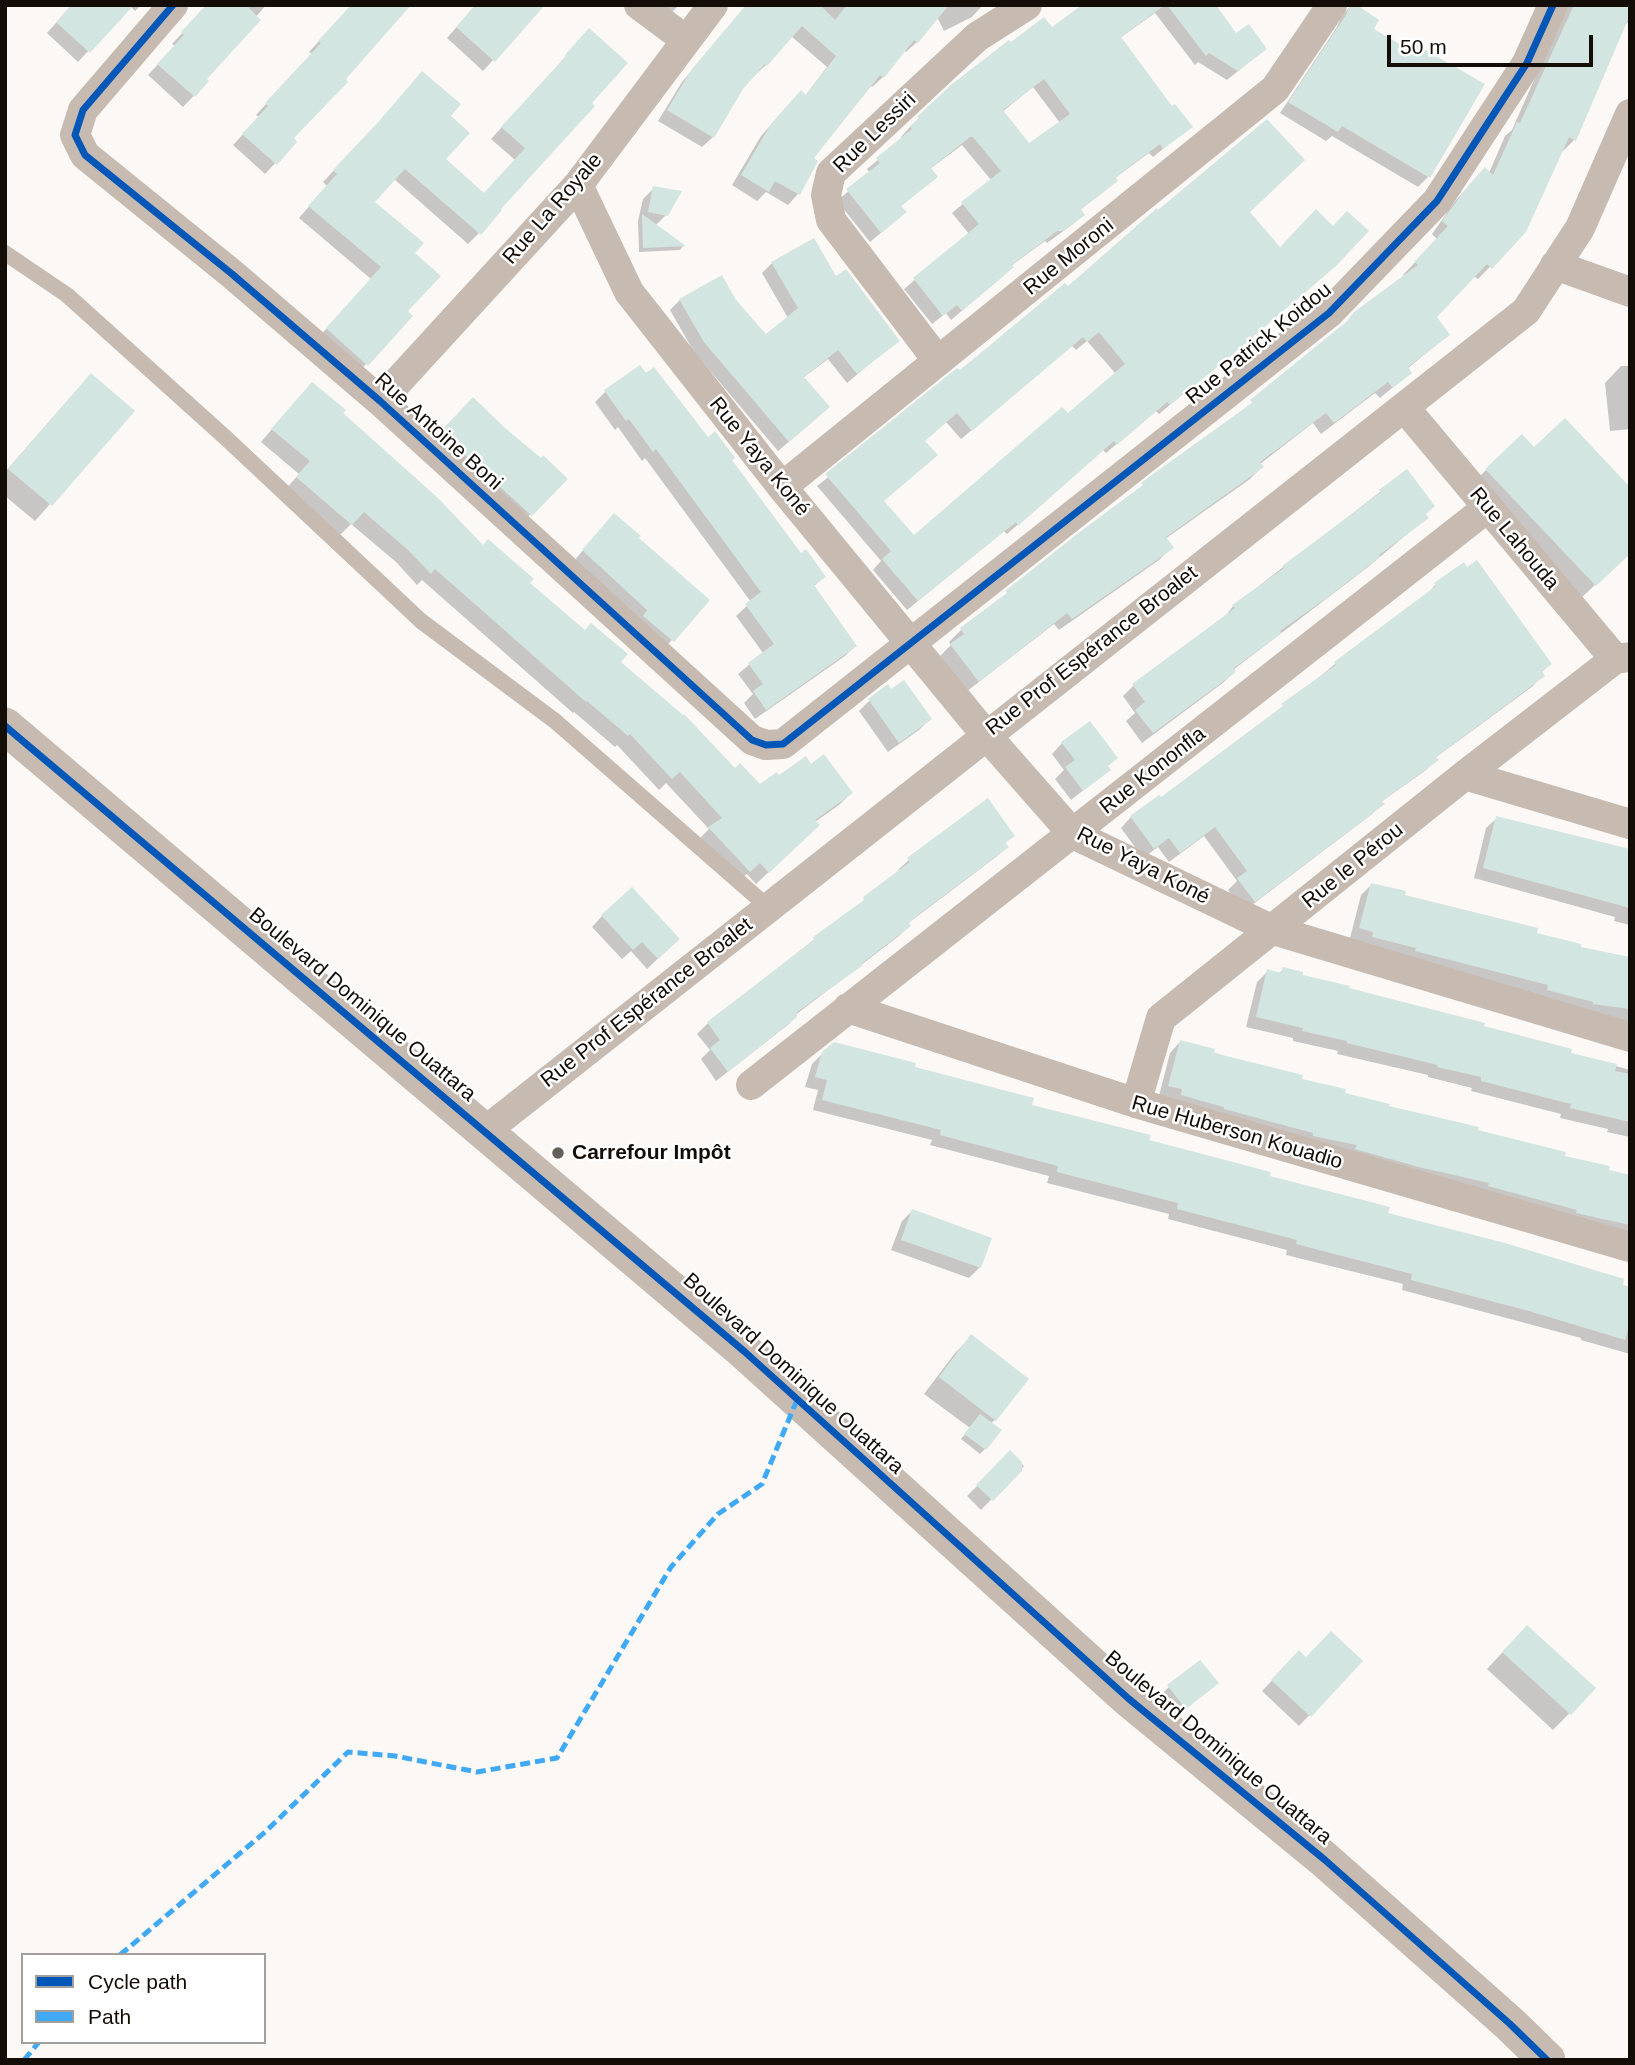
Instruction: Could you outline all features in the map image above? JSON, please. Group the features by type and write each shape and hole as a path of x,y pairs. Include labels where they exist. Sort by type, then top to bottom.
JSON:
{"street":[{"name":"Rue Antoine Boni","path":"173,5 83,110 75,135 85,155 232,274 380,401 752,740 766,745 783,744 911,642"},
{"path":"639,5 685,40"},
{"name":"Rue La Royale","path":"380,401 578,184 713,5"},
{"name":"Rue Lessiri","path":"938,361 831,220 826,195 831,173 977,37 1027,5"},
{"name":"Rue Moroni","path":"782,486 1275,89 1332,5"},
{"name":"Rue Patrick Koidou","path":"911,642 1329,313 1437,201 1527,63 1553,5"},
{"name":"Rue Prof Espérance Broalet","path":"484,1132 1526,311 1580,228 1630,114"},
{"name":"Rue Yaya Koné","path":"578,184 629,292 782,486 986,735 1073,834 1273,930 1630,1037"},
{"path":"1555,265 1630,292"},
{"name":"Rue Lahouda","path":"1404,407 1488,508 1622,658"},
{"name":"Rue Kononfla","path":"751,1085 1488,508"},
{"name":"Rue le Pérou","path":"1136,1103 1161,1018 1465,775 1622,658"},
{"name":"Boulevard Dominique Ouattara","path":"5,726 745,1352 1129,1699 1325,1860 1547,2060"},
{"path":"1465,775 1630,824"},
{"name":"Rue Huberson Kouadio","path":"848,1008 1136,1103 1630,1247"}],"lane":[{"path":"5,253 67,295 227,439 421,621 555,721 768,907"}],"building":[{"path":"71,5 134,5 90,53 56,22"},
{"path":"206,5 246,5 261,20 207,79 209,81 195,97 157,64 184,35 181,32"},
{"path":"351,5 411,5 346,79 348,82 294,138 297,142 277,165 242,134 268,106 265,103 321,43 318,41"},
{"path":"475,5 545,5 495,62 456,27"},
{"path":"746,5 820,5 835,20 847,5 949,5 918,43 914,40 884,78 880,75 814,158 818,161 800,195 775,181 769,192 741,175 771,124 801,90 806,95 836,56 802,26 743,89 714,138 667,110 692,69"},
{"path":"1082,5 1165,5 1121,37 1172,106 1175,104 1193,127 1163,149 1160,144 1116,177 1118,181 1081,209 1085,215 1063,231 1057,231 1012,265 1014,267 962,311 957,305 943,316 913,278 979,224 961,202 1001,171 973,137 970,137 931,168 938,177 901,206 907,212 881,233 846,189 880,163 876,158 912,129 910,126 919,118 917,117 952,84 1044,17 1052,27","holes":["1044,79 1070,114 1029,143 1003,110"]},
{"path":"1167,5 1216,5 1236,33 1249,24 1267,49 1238,71 1209,53 1206,56"},
{"path":"1350,5 1357,5 1379,20 1374,29 1411,51 1415,44 1485,84 1430,178 1342,126 1338,132 1288,102"},
{"path":"1574,5 1630,5 1630,15 1576,141 1569,137 1526,232 1492,269 1487,264 1437,317 1450,335 1408,367 1412,373 1393,388 1388,382 1334,423 1326,413 1260,462 1264,467 1166,537 1174,548 1072,619 1067,613 979,682 950,644 964,634 960,628 1143,485 1141,483 1252,403 1250,400 1346,322 1354,312 1418,265 1414,262 1448,226 1442,221 1468,186 1485,167 1493,175"},
{"path":"589,28 628,63 592,103 595,106 501,209 481,235 405,169 375,202 424,243 415,253 441,276 408,311 413,316 368,366 326,328 381,267 308,206 337,174 333,170 422,71 461,104 451,116 470,133 446,159 484,193 525,148 501,127"},
{"path":"1267,119 1305,160 1250,212 1280,247 1316,209 1333,226 1347,211 1369,231 1336,266 1220,365 1170,405 1167,402 1117,445 1114,441 1018,526 1016,522 918,601 882,559 891,551 825,474 957,368 960,370 1065,283 1068,286 1157,208 1158,210","holes":["1099,332 1125,364 1068,413 1062,407 914,535 884,501 938,455 925,441 957,413 972,431 1083,337 1087,342"]},
{"path":"653,186 682,191 668,216 648,212"},
{"path":"642,214 686,246 643,248"},
{"path":"814,238 836,276 846,269 900,341 857,374 838,350 804,377 830,407 789,442 704,342 679,299 722,275 736,300 766,334 798,308 771,262"},
{"path":"640,365 646,373 654,367 708,437 715,431 735,458 732,460 801,553 806,549 826,577 814,585 857,646 766,710 753,691 763,684 748,663 774,644 745,604 761,592 656,449 653,452 604,390"},
{"path":"91,373 135,411 52,506 8,469"},
{"path":"312,382 346,410 343,413 438,498 483,545 488,539 534,579 530,583 585,630 591,623 628,654 621,662 684,714 735,768 740,763 760,784 777,772 779,775 806,756 811,764 824,754 853,793 815,820 820,825 769,873 760,863 750,872 708,827 722,818 680,772 672,779 630,734 628,736 586,702 435,569 431,574 364,512 352,525 296,477 310,461 271,429"},
{"path":"473,397 505,428 541,458 543,455 568,479 532,516 440,432"},
{"path":"1565,418 1630,487 1630,554 1596,586 1485,469 1522,434 1534,447"},
{"path":"1407,469 1435,506 1426,514 1429,518 1280,631 1282,633 1234,668 1236,672 1153,733 1135,710 1145,702 1132,684 1235,608 1232,605 1284,568 1282,566 1381,492 1379,490"},
{"path":"614,513 710,600 674,642 643,616 647,610 582,550"},
{"path":"1477,560 1552,664 1542,671 1545,676 1436,757 1439,760 1382,801 1385,804 1255,902 1237,878 1247,871 1215,827 1180,853 1169,838 1154,849 1130,816 1159,795 1161,797 1283,706 1281,704 1336,665 1334,662 1436,586 1434,583 1464,562 1467,567"},
{"path":"904,680 932,719 899,743 868,699 888,684 891,689"},
{"path":"1090,721 1118,758 1108,766 1111,770 1083,791 1065,767 1075,760 1061,742"},
{"path":"988,798 1015,836 1005,843 1009,847 919,914 909,923 911,926 861,964 862,966 797,1012 797,1017 728,1072 710,1048 720,1040 707,1022 864,900 863,897 910,862 907,858"},
{"path":"1496,816 1630,849 1630,908 1483,868"},
{"path":"1371,883 1406,891 1405,895 1538,928 1537,933 1581,944 1581,947 1630,957 1630,1009 1593,1004 1547,990 1548,985 1415,951 1416,948 1372,937 1373,932 1359,928"},
{"path":"632,887 680,939 658,959 642,942 633,950 601,915"},
{"path":"1283,967 1303,972 1303,975 1350,986 1349,988 1485,1023 1484,1026 1617,1064 1615,1071 1630,1074 1630,1122 1570,1108 1571,1104 1481,1081 1481,1077 1256,1017 1267,969 1281,973"},
{"path":"1180,1040 1215,1049 1214,1053 1303,1075 1302,1079 1346,1089 1345,1093 1390,1104 1389,1106 1479,1127 1478,1130 1566,1152 1565,1156 1610,1166 1609,1170 1630,1175 1630,1225 1576,1213 1577,1210 1488,1186 1489,1183 1355,1149 1357,1145 1313,1136 1313,1133 1181,1095 1182,1089 1168,1086"},
{"path":"834,1042 916,1063 915,1067 1034,1098 1032,1105 1151,1135 1149,1140 1271,1172 1270,1176 1390,1207 1388,1213 1505,1243 1624,1279 1623,1285 1630,1287 1630,1322 1625,1340 1411,1280 1412,1274 1296,1244 1297,1240 1177,1209 1178,1203 1057,1172 1058,1166 940,1135 941,1130 822,1100 827,1080 815,1077 822,1052"},
{"path":"912,1209 992,1238 981,1268 901,1240"},
{"path":"971,1334 1029,1379 996,1421 939,1377"},
{"path":"980,1414 1002,1430 986,1450 964,1434"},
{"path":"1010,1450 1022,1462 1022,1471 993,1501 976,1485"},
{"path":"1527,1625 1596,1688 1571,1715 1502,1652"},
{"path":"1331,1631 1363,1661 1311,1717 1271,1680 1299,1650 1306,1657"},
{"path":"1200,1660 1219,1683 1186,1709 1167,1685"}],"marked path":[{"path":"122,1953 265,1832 348,1752 395,1756 477,1772 557,1758 671,1567 718,1514 762,1484 797,1400"},
{"path":"24,2060 37,2044"}],"cycle path":[{"path":"173,5 83,110 75,135 85,155 232,274 380,401 752,740 766,745 783,744 1329,313 1437,201 1527,63 1553,5"},
{"path":"5,726 745,1352 1129,1699 1325,1860 1547,2060"}],"place":[{"name":"Carrefour Impôt","path":"558,1153"}]}
